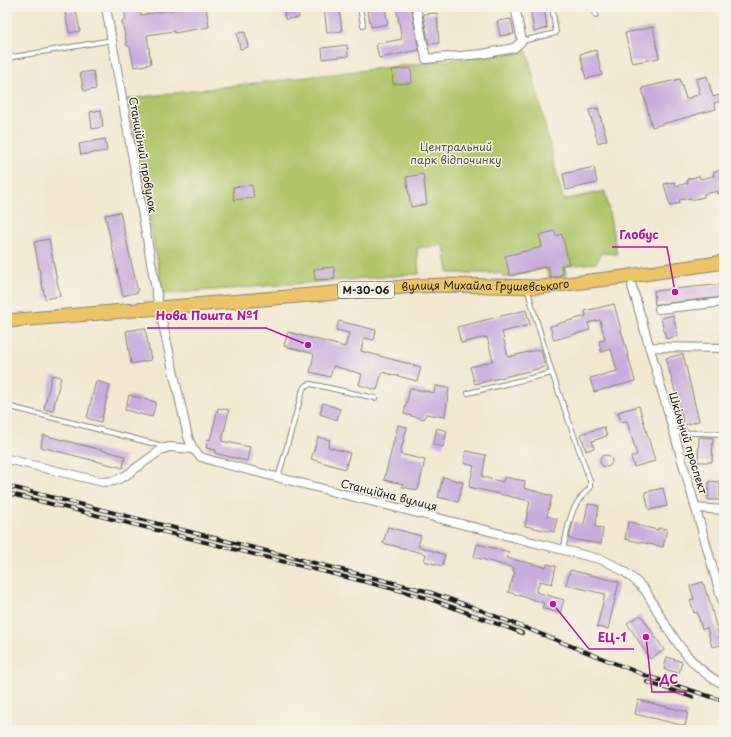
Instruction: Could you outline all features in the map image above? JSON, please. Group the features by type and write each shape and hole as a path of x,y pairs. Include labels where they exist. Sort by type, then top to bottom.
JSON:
{"main road":[{"name":"вулиця Михайла Грушевського","path":"7,321 427,285 527,287 557,286 724,262"}],"street":[{"name":"Станційний провулок","path":"106,7 159,307 188,437 193,449"},
{"path":"416,7 426,59 482,54 514,48 522,41 515,7"},
{"name":"Шкільний проспект","path":"632,286 724,607"},
{"path":"659,309 724,302"},
{"path":"649,347 724,348"},
{"path":"7,459 103,482 114,481 125,476 161,450 170,447"},
{"name":"Станційна вулиця","path":"170,447 193,449 202,457 217,462 603,560 622,569 645,590 684,652 704,673 716,681 724,684"},
{"path":"696,508 724,510"}],"lane":[{"path":"360,7 363,25"},
{"path":"522,41 556,33 552,7"},
{"path":"594,7 596,15"},
{"path":"7,58 112,40"},
{"path":"527,287 552,373 590,481 590,488 581,496 571,513 563,550"},
{"path":"468,393 552,373"},
{"path":"278,478 303,390 307,385 311,384 375,398"},
{"path":"7,406 170,447"},
{"path":"673,432 724,434"}],"green space":[{"name":"Центральний парк відпочинку","path":"527,51 563,200 605,191 617,254 602,253 596,263 565,266 566,276 550,279 545,268 504,278 501,273 448,273 444,245 417,248 419,274 163,294 127,99"}],"building":[{"path":"124,7 140,7 141,15 188,7 206,7 209,27 174,33 174,31 147,35 151,64 134,67 130,46 127,46 122,21 126,20"},
{"path":"284,7 298,7 299,18 285,19"},
{"path":"324,7 339,7 342,31 327,33"},
{"path":"367,7 385,7 388,24 371,27"},
{"path":"396,7 411,7 419,50 379,58 376,44 402,39"},
{"path":"530,7 544,7 547,28 534,32"},
{"path":"76,10 80,31 69,33 65,12"},
{"path":"437,13 439,43 429,44 423,14"},
{"path":"511,19 514,34 500,36 497,21"},
{"path":"653,27 659,58 632,63 625,33"},
{"path":"245,32 248,47 240,49 237,33"},
{"path":"347,45 348,56 323,59 322,48"},
{"path":"596,50 602,75 586,79 580,54"},
{"path":"411,68 412,83 393,84 392,70"},
{"path":"93,71 96,89 84,91 80,73"},
{"path":"707,76 713,97 724,94 724,100 714,103 716,109 652,127 642,88 680,79 686,99 700,94 696,79"},
{"path":"598,108 607,140 598,143 589,110"},
{"path":"101,110 103,127 92,129 90,112"},
{"path":"105,139 107,151 81,155 79,144"},
{"path":"594,167 597,183 566,190 563,174"},
{"path":"722,170 724,192 718,194 718,191 704,194 704,197 691,200 691,198 679,200 680,203 670,206 664,184 675,182 676,186 688,183 687,179 699,176 700,179 714,176 713,172"},
{"path":"423,174 427,204 411,207 406,177"},
{"path":"252,185 254,198 234,200 233,187"},
{"path":"120,212 138,292 123,296 105,215"},
{"path":"555,231 556,236 562,234 569,264 561,266 563,274 551,278 548,266 510,276 505,256 542,247 539,235"},
{"path":"49,239 60,296 45,299 34,242"},
{"path":"334,267 335,279 315,280 314,269"},
{"path":"724,284 724,297 655,305 654,291"},
{"path":"614,304 635,381 594,392 590,378 617,371 611,349 601,352 599,341 605,340 600,320 588,323 590,330 554,340 550,326 586,316 585,311"},
{"path":"526,310 530,325 502,332 508,357 541,349 545,367 475,384 470,367 493,361 487,337 461,343 457,327"},
{"path":"673,315 678,336 666,339 661,318"},
{"path":"339,321 376,330 374,340 364,338 361,351 421,367 417,381 382,372 377,390 359,385 362,374 333,366 330,377 310,372 314,354 284,346 288,332 345,347 349,333 336,330"},
{"path":"145,328 151,360 131,364 126,331"},
{"path":"683,354 699,421 684,425 666,358"},
{"path":"52,375 61,377 53,411 44,409"},
{"path":"96,381 110,385 101,422 87,418"},
{"path":"435,386 449,388 445,417 426,414 424,419 404,414 410,388 434,393"},
{"path":"129,395 156,402 152,417 125,410"},
{"path":"323,403 340,409 337,420 320,414"},
{"path":"639,406 655,461 634,467 631,457 637,455 627,421 621,422 618,412"},
{"path":"218,408 229,410 222,441 250,447 247,461 215,453 216,450 206,448 208,439 210,440"},
{"path":"398,425 407,427 400,454 425,460 418,490 402,487 403,484 384,480"},
{"path":"604,427 607,436 592,441 594,448 586,451 581,434"},
{"path":"437,428 447,431 443,447 433,444"},
{"path":"43,435 125,456 123,468 41,447"},
{"path":"318,437 330,440 328,447 350,453 345,469 311,459"},
{"path":"699,437 713,438 712,462 698,462"},
{"path":"466,451 486,455 482,477 503,482 504,477 525,481 524,488 552,496 547,516 557,519 554,532 525,526 530,501 469,487 474,466 464,463"},
{"path":"606,455 610,457 612,461 610,465 606,467 602,465 600,461 602,457"},
{"path":"443,477 463,482 458,502 438,497"},
{"path":"709,481 720,482 720,500 708,500"},
{"path":"663,488 667,506 649,510 645,492"},
{"path":"588,504 599,506 595,527 603,528 601,544 569,539 573,522 584,524"},
{"path":"628,522 658,530 658,528 667,529 663,547 625,539"},
{"path":"388,527 421,536 418,546 445,555 442,566 424,561 426,554 383,543"},
{"path":"477,544 509,552 507,558 546,567 547,564 556,566 552,584 540,581 536,592 564,600 560,613 542,608 544,603 508,592 515,572 513,571 514,568 474,557"},
{"path":"570,570 619,582 608,629 597,627 605,594 566,585"},
{"path":"703,582 708,595 721,645 712,647 707,628 702,629 697,612 694,613 690,600 694,599 690,586"},
{"path":"641,615 664,650 650,659 627,623"},
{"path":"667,657 682,662 679,673 664,669"},
{"path":"638,700 688,712 685,726 635,714"}],"railway":[{"path":"7,486 426,591 475,608 647,676 724,701"},
{"path":"7,493 398,590 430,599 522,633"},
{"path":"647,682 692,697"}],"place":[{"name":"Глобус","path":"675,292"},
{"name":"Нова Пошта №1","path":"308,345"},
{"name":"ЕЦ-1","path":"553,604"},
{"name":"ДС","path":"646,637"}]}
